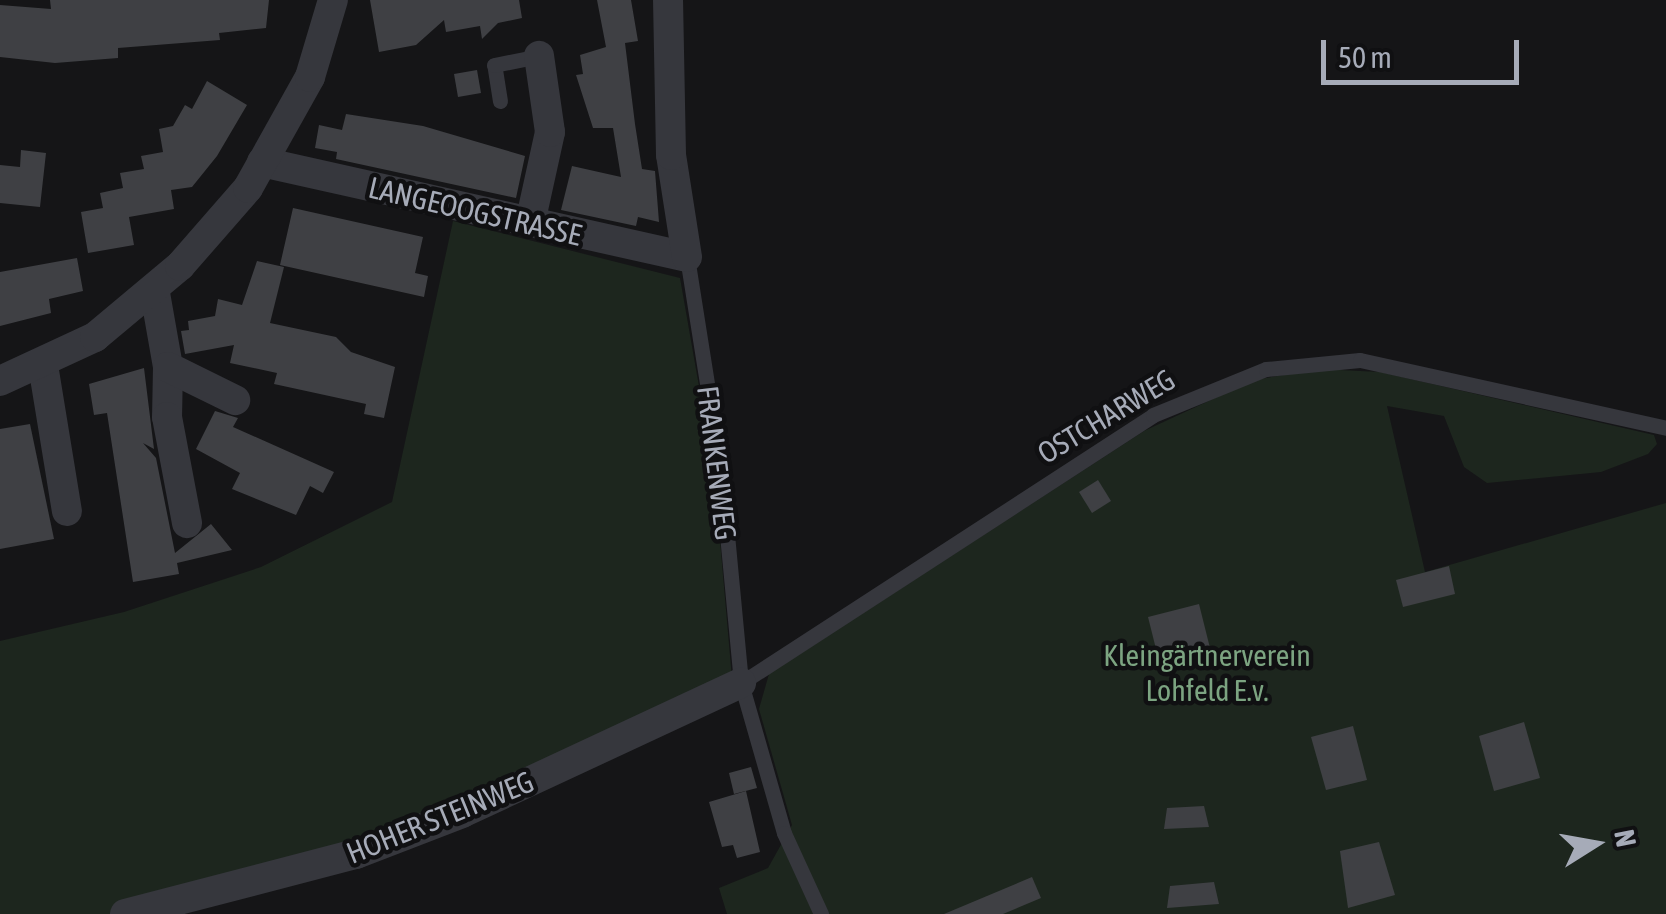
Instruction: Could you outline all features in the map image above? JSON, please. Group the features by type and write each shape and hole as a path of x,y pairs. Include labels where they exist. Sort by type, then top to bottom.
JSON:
{"street":[{"path":"0,381 44,365 154,293 248,188 310,77 333,0"},
{"name":"FRANKENWEG","path":"668,0 672,155 687,257"},
{"path":"530,223 550,132 539,56"},
{"name":"LANGEOOGSTRASSE","path":"262,162 687,257"},
{"path":"154,293 168,367 166,417 187,523"},
{"path":"44,365 66,511"},
{"path":"168,367 235,400"},
{"name":"HOHER STEINWEG","path":"125,914 356,854 462,813 740,683"}],"lane":[{"path":"500,100 494,65 539,56"},
{"name":"FRANKENWEG","path":"687,257 721,470 740,683 784,833 821,914"},
{"name":"OSTCHARWEG","path":"740,683 1153,415 1266,370 1360,360 1666,428"}],"green space":[{"path":"453,221 680,278 714,472 733,690 652,728 155,914 0,914 0,641 124,612 261,567 392,502"},
{"name":"Kleingärtnerverein Lohfeld E.v.","path":"1320,369 1380,372 1654,435 1657,444 1648,454 1601,472 1487,483 1464,467 1444,416 1387,406 1425,572 1666,503 1666,914 727,914 719,888 768,868 792,825 759,709 769,674 1144,431 1254,380"}],"building":[{"path":"50,0 269,0 266,28 219,33 220,40 118,48 118,58 55,63 0,57 0,5 51,9"},
{"path":"370,0 519,0 522,18 498,23 482,39 480,26 446,32 444,20 416,45 379,52"},
{"path":"597,0 631,0 638,41 625,43 635,124 642,169 655,171 659,222 638,217 636,226 561,210 572,166 621,177 613,128 593,128 576,75 583,74 580,55 606,47"},
{"path":"477,70 481,93 458,97 454,74"},
{"path":"207,81 247,105 217,156 192,187 171,190 174,209 129,217 134,245 88,253 81,212 103,208 100,193 123,188 120,173 144,169 141,156 163,152 159,129 173,126 185,105 192,109"},
{"path":"346,114 423,126 525,156 516,198 336,159 337,152 315,148 319,125 342,130"},
{"path":"21,150 46,153 40,207 0,203 0,165 20,167"},
{"path":"293,208 423,237 415,273 428,276 424,297 280,265"},
{"path":"77,258 83,291 49,299 51,313 0,326 0,272"},
{"path":"257,261 284,267 270,323 336,337 351,352 395,367 384,418 364,414 366,404 274,384 277,373 230,363 234,345 185,354 181,331 189,330 188,321 215,316 218,299 242,305"},
{"path":"144,368 154,449 143,443 156,458 175,553 211,524 232,550 177,563 179,574 133,582 107,413 94,415 89,384"},
{"path":"215,411 238,418 233,427 334,472 323,493 310,486 296,515 232,489 240,473 196,449"},
{"path":"30,424 54,539 0,549 0,429"},
{"path":"1098,480 1111,501 1092,513 1079,492"},
{"path":"1449,566 1455,594 1403,607 1396,580"},
{"path":"1199,604 1212,656 1161,669 1148,617"},
{"path":"1524,722 1540,778 1494,791 1479,736"},
{"path":"1353,726 1367,780 1326,790 1311,737"},
{"path":"751,767 757,788 734,794 729,773"},
{"path":"746,791 760,852 737,858 733,845 722,847 709,802"},
{"path":"1204,806 1209,827 1164,829 1167,808"},
{"path":"1379,842 1395,895 1348,908 1340,851"},
{"path":"1032,877 1041,898 1003,914 944,914"},
{"path":"1214,882 1219,904 1167,908 1170,886"}]}
